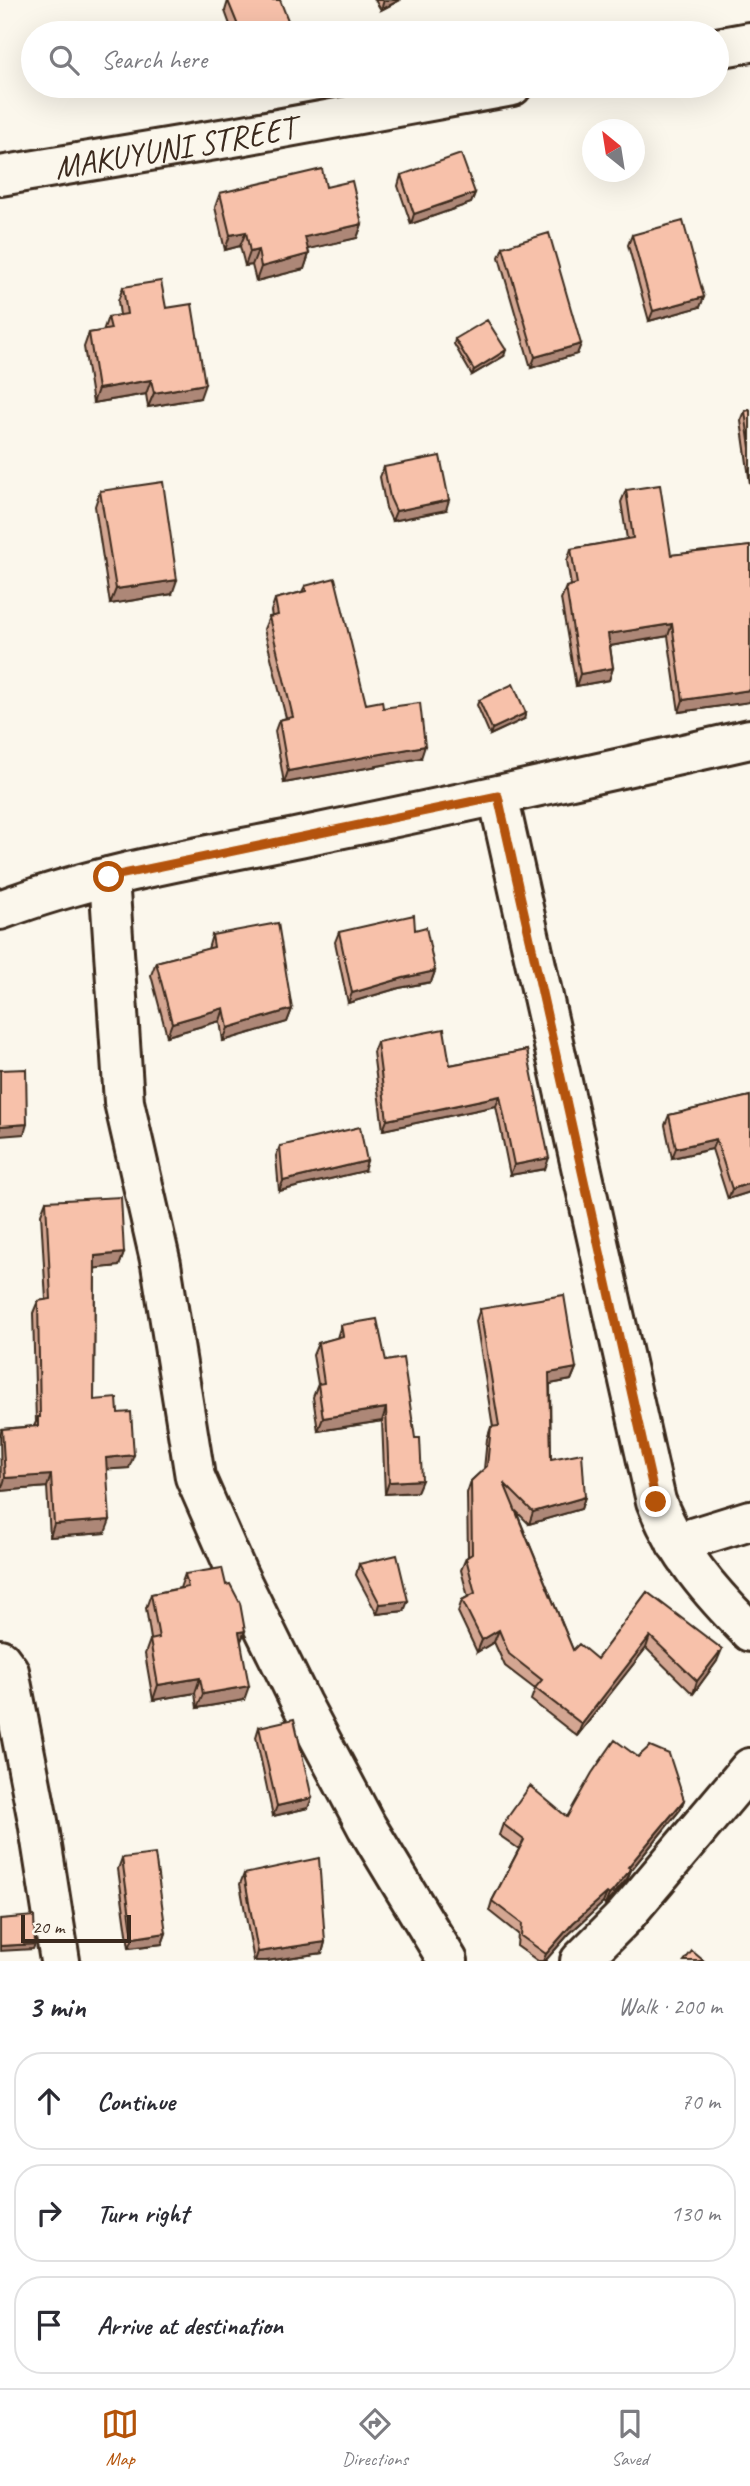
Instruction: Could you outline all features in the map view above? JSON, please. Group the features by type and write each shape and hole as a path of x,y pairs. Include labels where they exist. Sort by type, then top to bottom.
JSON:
{"street":[{"path":"729,46 750,42"},
{"name":"MAKUYUNI STREET","path":"0,176 446,98"},
{"path":"0,910 38,896 109,877 498,796 750,738"},
{"path":"498,796 656,1502 676,1543 716,1598 750,1632"},
{"path":"109,877 124,1102 161,1264 195,1477 238,1575 301,1703 367,1827 448,1961"},
{"path":"676,1543 750,1520"},
{"path":"0,1660 9,1671 38,1821 60,1961"},
{"path":"580,1961 625,1916 750,1768"}],"building":[{"path":"280,0 288,21 236,21 228,1"},
{"path":"461,154 475,193 414,214 401,175"},
{"path":"322,169 326,187 352,181 362,224 305,237 309,254 261,267 258,250 250,252 246,232 230,235 220,193"},
{"path":"683,221 704,297 653,311 632,235"},
{"path":"549,233 581,344 535,357 503,247"},
{"path":"161,281 166,308 192,304 205,384 154,393 151,380 98,389 89,333 111,329 108,317 127,314 123,287"},
{"path":"487,320 506,350 474,370 455,339"},
{"path":"750,410 750,448 745,411"},
{"path":"440,456 449,500 396,511 390,498 384,467"},
{"path":"163,482 177,580 116,589 100,491"},
{"path":"660,485 671,555 750,546 750,690 683,700 672,624 608,634 613,668 580,674 566,587 577,584 571,549 633,538 626,490"},
{"path":"335,578 366,704 382,701 383,708 420,703 425,746 288,771 279,720 293,717 269,617 278,615 275,599 306,591 305,586"},
{"path":"513,684 526,713 492,729 479,700"},
{"path":"414,915 415,930 426,927 435,971 352,993 339,932"},
{"path":"278,923 292,1009 228,1028 224,1008 172,1023 156,962 214,947 212,935"},
{"path":"444,1029 450,1065 527,1050 549,1158 514,1165 500,1096 387,1120 377,1042"},
{"path":"26,1069 27,1124 0,1126 0,1070"},
{"path":"750,1096 750,1183 732,1189 716,1139 676,1148 669,1115"},
{"path":"360,1127 367,1161 283,1181 280,1146"},
{"path":"121,1197 124,1253 95,1256 94,1400 117,1398 118,1413 131,1412 134,1455 106,1458 110,1520 54,1524 51,1475 5,1478 2,1429 38,1426 40,1417 38,1301 51,1299 46,1201"},
{"path":"564,1295 576,1368 549,1373 551,1459 582,1453 585,1497 533,1512 504,1483 573,1650 579,1644 597,1659 647,1592 722,1649 697,1681 650,1636 582,1724 535,1688 542,1680 509,1654 499,1630 482,1640 462,1600 475,1593 466,1558 472,1554 471,1481 487,1466 491,1427 499,1426 480,1309"},
{"path":"377,1319 386,1361 403,1358 415,1438 420,1438 422,1480 389,1482 386,1408 323,1418 318,1384 324,1383 318,1343 343,1336 341,1325"},
{"path":"397,1555 408,1601 380,1604 359,1564"},
{"path":"222,1568 226,1585 230,1584 240,1603 245,1631 239,1632 249,1686 203,1694 200,1678 158,1685 150,1640 159,1638 151,1594 188,1587 185,1574"},
{"path":"294,1719 312,1798 277,1806 259,1727"},
{"path":"615,1740 638,1757 650,1746 669,1754 684,1800 628,1867 631,1869 613,1891 609,1895 607,1893 573,1923 546,1954 521,1936 522,1924 492,1901 524,1840 503,1824 530,1786 567,1817"},
{"path":"155,1854 166,1933 133,1938 122,1858"},
{"path":"319,1858 325,1942 258,1952 244,1874"},
{"path":"34,1916 35,1944 0,1946 0,1919"},
{"path":"692,1951 704,1961 684,1961"}],"route":[{"path":"109,877 498,796 656,1502"}]}
